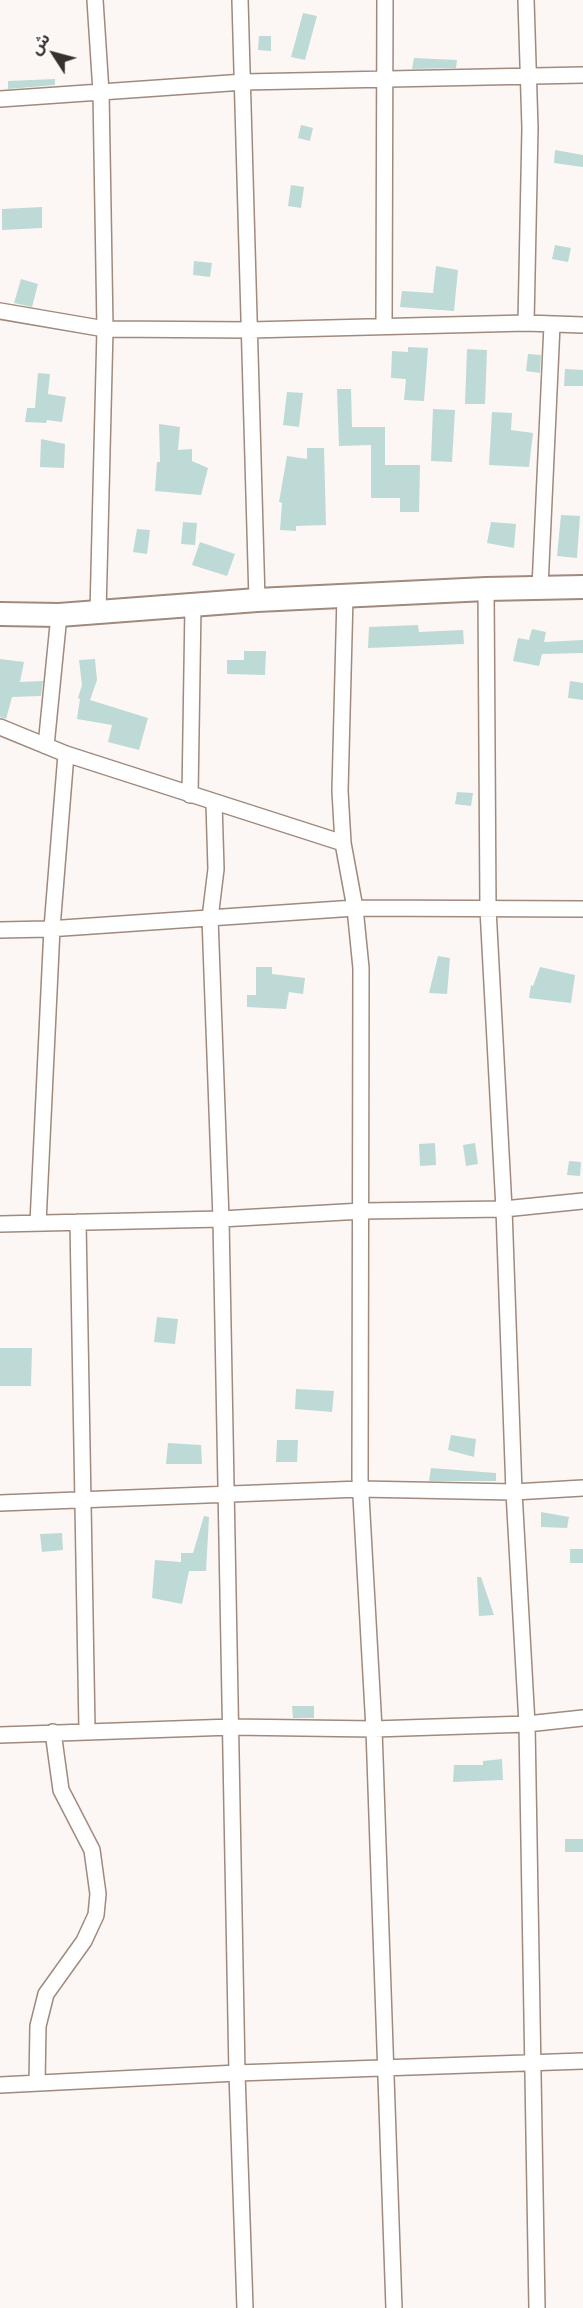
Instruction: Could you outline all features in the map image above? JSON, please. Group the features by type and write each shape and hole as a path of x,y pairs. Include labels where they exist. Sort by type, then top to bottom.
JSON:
{"main road":[{"path":"0,614 59,615 257,600 486,589 583,587"}],"street":[{"path":"95,0 101,92 105,329 99,613"},
{"path":"240,0 257,600"},
{"path":"384,326 385,0"},
{"path":"526,0 526,77 530,128 526,323"},
{"path":"0,99 244,82 583,75"},
{"path":"0,311 105,329 250,330 526,323 583,326"},
{"path":"540,587 552,325"},
{"path":"486,589 488,909 504,1209 514,1492 527,1724 537,2308"},
{"path":"345,596 340,791 343,843 355,908 361,968 360,1489 374,1729 394,2308"},
{"path":"190,795 193,606"},
{"path":"46,746 59,615"},
{"path":"0,728 66,754 343,843"},
{"path":"38,1223 52,928 66,754"},
{"path":"214,803 216,869 210,918 221,1219 237,2073 244,2308"},
{"path":"0,930 355,908 583,909"},
{"path":"0,1224 221,1219 362,1211 504,1209 583,1201"},
{"path":"78,1222 87,1730"},
{"path":"0,1503 360,1489 514,1492 583,1488"},
{"path":"0,1735 87,1730 232,1727 374,1729 527,1724 583,1718"},
{"path":"38,2083 38,2026 46,1994 84,1941 96,1915 98,1894 92,1850 61,1790 52,1732"},
{"path":"0,2085 237,2073 583,2061"}],"building":[{"path":"303,13 317,16 305,60 291,57"},
{"path":"259,36 271,36 271,51 258,50"},
{"path":"414,58 457,60 456,68 412,69"},
{"path":"55,79 55,85 8,89 8,81"},
{"path":"301,125 313,128 310,141 298,138"},
{"path":"555,150 583,155 583,167 554,163"},
{"path":"291,185 304,187 301,208 288,206"},
{"path":"42,207 42,228 2,230 2,209"},
{"path":"555,245 571,248 568,262 552,259"},
{"path":"194,261 212,263 210,277 193,275"},
{"path":"436,266 458,270 454,311 400,307 402,291 433,293"},
{"path":"21,279 38,284 32,307 14,303"},
{"path":"408,347 428,348 424,401 404,400 406,379 391,378 392,351 408,352"},
{"path":"467,349 487,350 485,404 465,404"},
{"path":"528,354 541,355 540,373 526,371"},
{"path":"565,369 583,370 583,386 564,386"},
{"path":"38,373 50,374 48,394 66,397 62,422 47,420 46,423 25,422 27,408 35,408"},
{"path":"337,389 351,389 352,427 385,427 385,465 420,465 419,512 400,512 400,498 371,498 371,445 339,446"},
{"path":"287,392 303,393 299,427 283,425"},
{"path":"433,409 455,410 452,462 431,461"},
{"path":"492,412 512,413 511,430 533,433 529,467 489,465"},
{"path":"159,424 180,427 178,450 192,449 192,461 208,468 201,495 155,491 157,462 160,462"},
{"path":"41,439 65,444 64,468 40,467"},
{"path":"307,448 324,448 326,525 296,526 296,531 280,530 282,503 279,502 287,456 307,459"},
{"path":"561,515 580,516 577,558 557,556"},
{"path":"183,522 197,523 195,545 181,544"},
{"path":"491,522 516,524 514,548 487,543"},
{"path":"137,529 150,530 147,554 133,552"},
{"path":"200,542 235,554 227,576 192,565"},
{"path":"418,625 419,632 463,630 464,644 368,648 369,627"},
{"path":"532,629 546,632 544,642 583,640 583,653 542,654 539,666 513,661 518,638 529,640"},
{"path":"244,651 266,651 265,675 227,674 227,660 244,660"},
{"path":"0,659 24,662 20,682 43,681 41,696 12,697 6,719 0,717"},
{"path":"95,659 97,680 90,700 148,718 139,750 108,742 112,725 77,719 80,699 78,698 82,685 79,660"},
{"path":"570,681 583,683 583,700 568,698"},
{"path":"457,792 473,793 471,806 455,804"},
{"path":"438,956 450,958 447,994 429,993"},
{"path":"256,967 272,967 272,974 305,978 303,994 289,992 286,1009 247,1007 247,995 256,995"},
{"path":"540,967 575,975 571,1003 529,998 531,985 533,986"},
{"path":"435,1143 436,1165 420,1166 419,1144"},
{"path":"475,1143 478,1164 466,1166 463,1145"},
{"path":"569,1161 581,1162 580,1176 567,1175"},
{"path":"157,1317 178,1319 175,1344 154,1342"},
{"path":"0,1348 32,1348 31,1386 0,1386"},
{"path":"296,1389 334,1391 332,1412 295,1409"},
{"path":"451,1435 476,1439 474,1457 448,1450"},
{"path":"277,1440 298,1440 297,1462 276,1462"},
{"path":"168,1443 201,1445 202,1464 166,1464"},
{"path":"431,1468 496,1473 496,1481 429,1481"},
{"path":"541,1512 569,1517 567,1528 541,1527"},
{"path":"204,1516 209,1517 206,1571 189,1571 182,1604 152,1598 155,1560 181,1562 181,1553 193,1553"},
{"path":"62,1533 63,1550 42,1552 40,1534"},
{"path":"570,1549 583,1549 583,1563 570,1563"},
{"path":"477,1577 481,1577 494,1615 479,1616"},
{"path":"292,1706 314,1706 314,1718 293,1718"},
{"path":"502,1759 503,1780 453,1782 454,1765 483,1765 483,1761"},
{"path":"565,1839 583,1839 583,1852 565,1852"}]}
